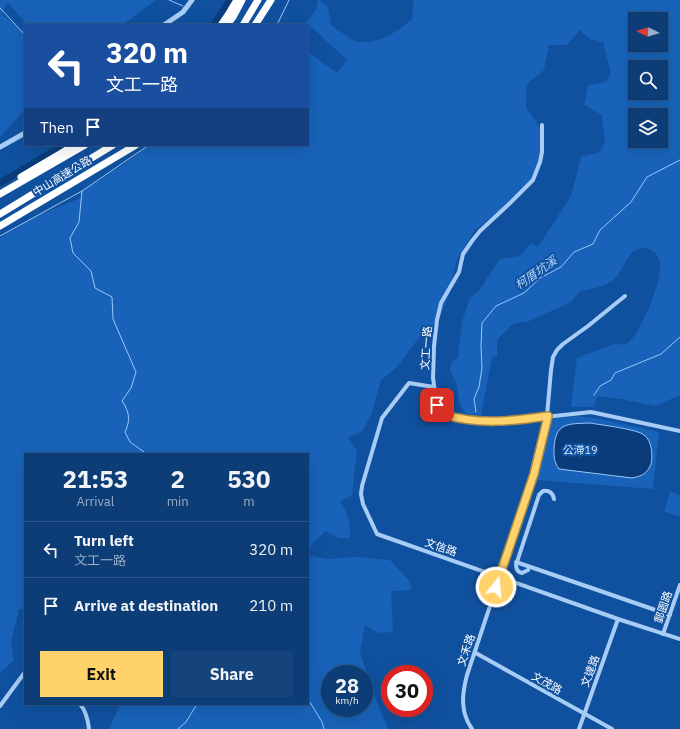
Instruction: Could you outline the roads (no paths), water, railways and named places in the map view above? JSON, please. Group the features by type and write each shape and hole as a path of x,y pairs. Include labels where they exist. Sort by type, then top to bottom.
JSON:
{"highway":[{"path":"222,24 237,0"},
{"path":"228,24 242,0"},
{"path":"244,24 258,0"},
{"path":"257,24 271,0"},
{"path":"0,189 73,146"},
{"path":"0,194 83,146"},
{"name":"中山高速公路","path":"0,214 111,146"},
{"name":"中山高速公路","path":"0,226 134,146"}],"street":[{"path":"165,24 183,12 192,0"},
{"name":"文工一路","path":"542,125 542,152 540,162 532,180 480,231 472,241 463,254 459,272 441,303 437,320 432,367 437,405 442,412 452,416 481,420 508,421 591,412 680,431"},
{"path":"0,147 24,134"},
{"name":"文禾路","path":"472,729 464,713 462,701 464,688 474,652 534,474 548,416 553,357 563,344 625,296"},
{"name":"文信路","path":"434,387 409,383 382,418 361,494 363,504 377,534 618,619 680,639"},
{"path":"528,570 522,573 517,571 516,562 539,495 543,491 549,491 554,498"},
{"path":"516,562 670,615"},
{"name":"郵園路","path":"663,634 680,585"},
{"name":"文達路","path":"579,729 618,619"},
{"name":"文茂路","path":"474,652 612,729"},
{"path":"0,706 24,673"},
{"path":"81,705 84,708 89,729"}],"waterway":[{"path":"169,0 183,6"},
{"path":"215,24 230,0"},
{"path":"277,24 289,0"},
{"path":"0,8 24,34"},
{"path":"0,183 62,146"},
{"path":"146,453 130,442 125,432 129,420 126,408 122,401 131,388 136,372 113,319 112,297 95,288 91,271 73,253 70,238 79,222 82,191 148,146"},
{"name":"柯厝坑溪","path":"476,412 474,399 479,387 482,368 482,323 496,306 524,293 540,278 561,267 574,252 593,244 600,230 631,202 647,177 680,160"},
{"path":"0,236 82,191"},
{"path":"594,395 600,386 611,380 615,373 661,354 680,337"},
{"path":"309,701 322,722 324,729"},
{"path":"178,729 186,722 196,705"}],"park label":[{"name":"公滯19","path":"580,450"}]}
